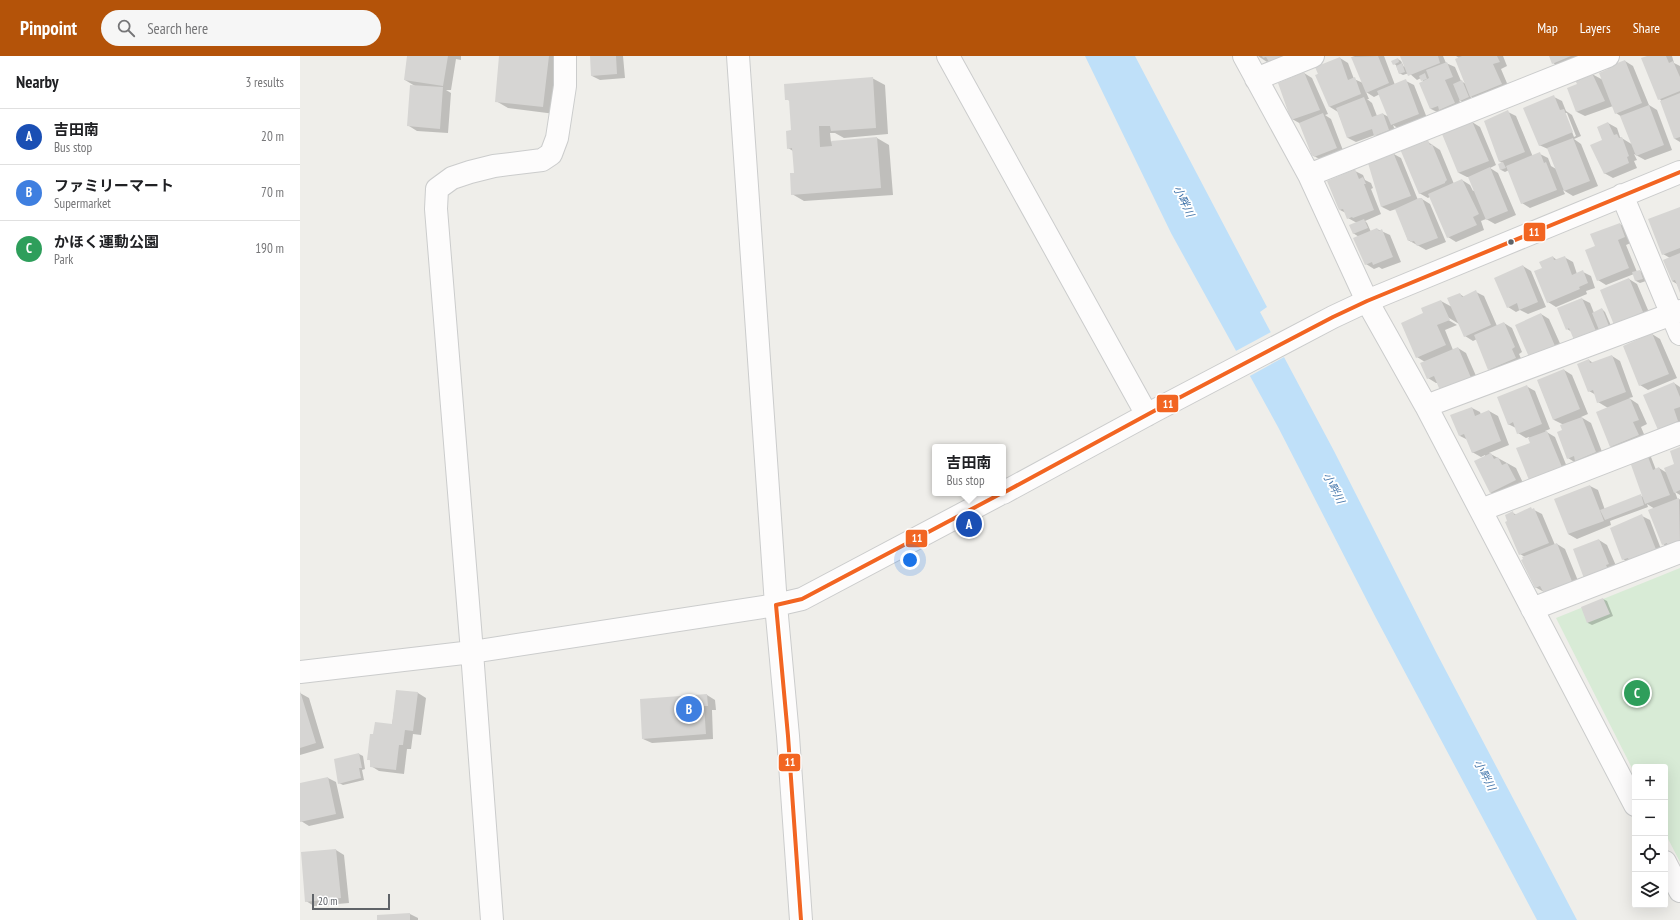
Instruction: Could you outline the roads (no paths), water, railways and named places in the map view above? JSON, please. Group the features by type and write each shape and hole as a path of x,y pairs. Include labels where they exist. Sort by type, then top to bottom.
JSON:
{"street":[{"path":"492,920 472,652 445,332 436,209 437,189 452,178 470,172 494,166 542,160 551,154 557,138 565,86 565,56"},
{"path":"738,56 776,605 788,736 801,920"},
{"path":"948,56 1153,412"},
{"path":"1244,56 1309,175 1367,301 1426,406 1632,800"},
{"path":"1256,79 1313,56"},
{"path":"1309,175 1608,56"},
{"path":"1006,491 1333,317 1367,301 1680,172"},
{"path":"1622,195 1676,312 1680,334"},
{"path":"1426,406 1676,312"},
{"path":"1481,510 1680,433"},
{"path":"300,672 472,652 776,605 802,599 997,496"},
{"path":"1532,609 1680,552"},
{"path":"1668,868 1680,891"}],"water":[{"name":"小畔川","path":"1085,56 1135,56 1267,307 1260,312 1334,451 1436,652 1577,920 1537,920 1376,618 1278,427 1171,233"}],"place":[{"name":"吉田南","path":"969,524"},
{"name":"かほく運動公園","path":"1637,693"},
{"name":"ファミリーマート","path":"689,709"}]}
